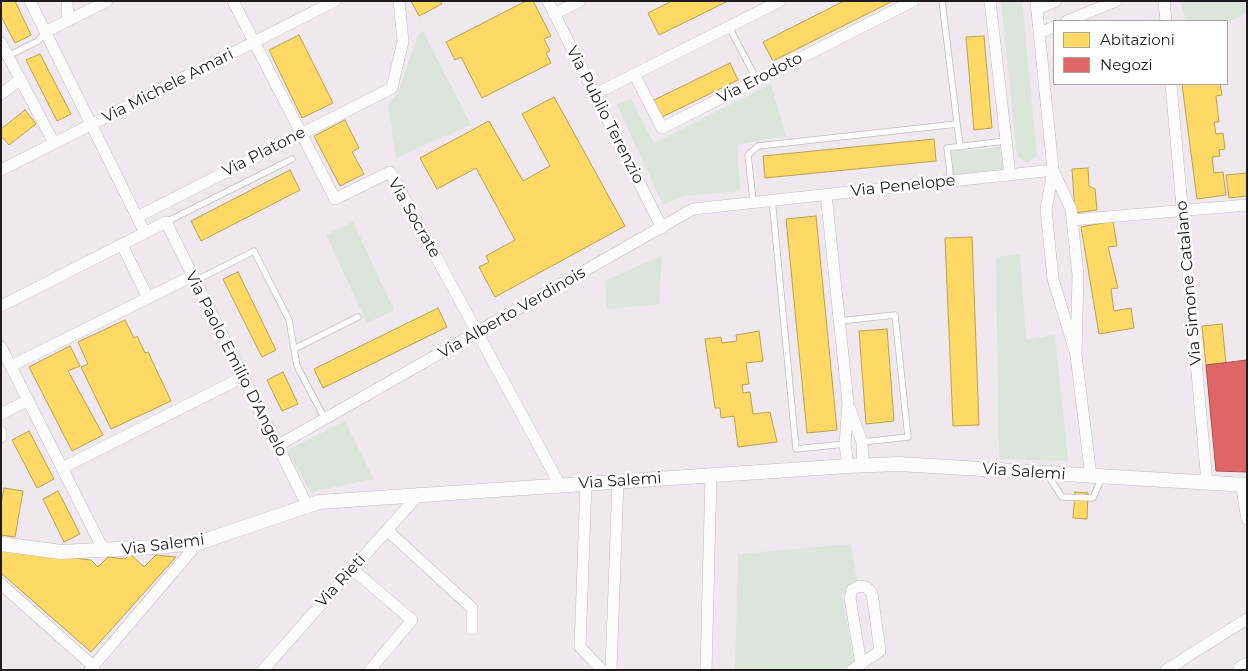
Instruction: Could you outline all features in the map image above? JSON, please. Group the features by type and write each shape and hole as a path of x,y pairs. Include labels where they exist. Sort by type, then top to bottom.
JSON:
{"main road":[{"path":"1242,670 1247,667"}],"street":[{"path":"30,1 145,233"},
{"path":"67,1 68,21"},
{"path":"45,32 107,1"},
{"name":"Via Socrate","path":"233,1 335,200 390,172 560,485"},
{"name":"Via Michele Amari","path":"1,170 335,1"},
{"name":"Via Platone","path":"137,217 392,88 403,41 399,1"},
{"name":"Via Publio Terenzio","path":"548,1 662,228"},
{"path":"554,14 580,1"},
{"path":"594,94 780,1"},
{"name":"Via Erodoto","path":"634,74 662,128 913,1"},
{"path":"990,1 1010,175"},
{"path":"1056,1 1036,5 1053,170 1046,210 1053,279 1076,355 1096,477"},
{"path":"1069,20 1116,1"},
{"path":"1164,1 1166,20"},
{"path":"1039,33 1053,27"},
{"path":"1,43 54,143"},
{"path":"1,94 21,79"},
{"name":"Via Simone Catalano","path":"1172,85 1208,483"},
{"path":"1053,170 1071,209 1078,276 1076,355"},
{"name":"Via Penelope","path":"753,201 1053,170"},
{"path":"826,194 848,403 846,444 848,466"},
{"name":"Via Alberto Verdinois","path":"277,446 662,228 693,208 753,201"},
{"path":"1072,220 1247,205"},
{"path":"1,306 166,222"},
{"name":"Via Paolo Emilio D'Angelo","path":"166,222 307,505"},
{"path":"122,245 148,298"},
{"path":"6,367 148,298 193,279"},
{"path":"1,347 6,367 28,400 104,551"},
{"path":"62,468 243,378"},
{"path":"1,414 28,400"},
{"path":"848,403 862,442 863,465"},
{"name":"Via Salemi","path":"1,544 61,552 104,551 198,543 320,502 420,493 863,465 899,464 1244,485"},
{"path":"706,670 711,475"},
{"path":"611,670 618,481"},
{"path":"586,483 580,647 602,670"},
{"path":"1244,485 1247,519"},
{"name":"Via Rieti","path":"263,670 420,493"},
{"path":"387,530 472,608 472,628"},
{"path":"1,584 91,668 198,543"},
{"path":"352,569 412,620 370,670"},
{"path":"859,586 866,587 872,593 880,651 856,667 850,598 852,590 859,586"},
{"path":"1166,670 1247,619"}],"lane":[{"path":"942,1 960,147"},
{"path":"729,27 757,80"},
{"path":"8,56 38,41 45,32"},
{"path":"753,201 748,154 758,146 957,124"},
{"path":"951,181 947,148 1006,141"},
{"path":"166,222 292,159"},
{"path":"772,199 796,449 846,444"},
{"path":"193,279 254,251 289,320 297,366 326,419"},
{"path":"839,322 895,315 908,437 862,442"},
{"path":"294,348 358,317"},
{"path":"1047,474 1062,497 1093,498 1096,477"}],"shaded area":[{"path":"1001,1 1022,1 1037,156 1027,163 1017,156"},
{"path":"1183,1 1247,1 1247,14 1228,22 1228,20 1187,20 1180,3"},
{"path":"423,31 471,125 396,158 388,105 398,93 418,35"},
{"path":"771,84 786,136 737,145 740,191 683,196 663,205 617,105 631,98 654,143"},
{"path":"1000,147 1003,171 953,176 951,152"},
{"path":"353,222 394,310 367,323 326,235"},
{"path":"1020,254 1026,340 1055,335 1068,461 999,459 996,257"},
{"path":"662,255 659,304 607,309 605,281"},
{"path":"345,421 374,479 310,492 287,450"},
{"path":"851,544 857,580 842,595 854,662 841,670 735,670 738,554"}],"building: Abitazioni":[{"path":"1,1 15,1 31,35 15,43 1,16"},
{"path":"411,1 440,1 442,4 419,16"},
{"path":"526,1 533,1 551,36 544,39 550,51 546,53 551,63 482,98 461,57 455,60 446,42"},
{"path":"672,1 728,1 659,35 648,13"},
{"path":"844,1 893,1 773,61 763,42"},
{"path":"299,35 333,103 302,118 269,50"},
{"path":"984,36 992,128 974,130 966,37"},
{"path":"40,54 71,114 57,121 26,60"},
{"path":"730,63 738,80 662,117 654,100"},
{"path":"1182,85 1220,85 1222,95 1216,96 1219,122 1214,122 1216,134 1223,133 1225,149 1219,150 1220,156 1212,157 1214,173 1223,172 1226,195 1197,199"},
{"path":"554,97 625,226 495,297 479,267 489,262 486,256 515,240 476,168 437,189 420,158 489,121 523,181 550,166 522,114"},
{"path":"25,110 36,124 9,145 1,136 1,129"},
{"path":"345,120 359,148 352,152 364,174 340,186 314,136"},
{"path":"934,139 936,161 765,178 763,156"},
{"path":"1088,168 1089,186 1095,189 1097,210 1075,213 1072,169"},
{"path":"290,170 300,190 201,241 191,221"},
{"path":"1247,173 1247,196 1229,198 1226,175"},
{"path":"816,216 837,430 807,433 786,219"},
{"path":"1113,221 1117,246 1108,247 1118,288 1111,289 1114,311 1131,308 1134,328 1099,334 1081,227"},
{"path":"972,237 979,425 953,426 945,238"},
{"path":"238,272 276,350 262,357 223,279"},
{"path":"438,308 447,327 323,388 314,369"},
{"path":"125,320 134,338 137,336 145,353 148,352 171,401 111,429 81,367 88,364 78,342"},
{"path":"1222,324 1226,363 1206,365 1202,326"},
{"path":"887,329 894,421 866,424 859,331"},
{"path":"759,331 763,361 746,363 749,384 742,385 743,393 750,392 753,414 770,412 777,442 738,447 734,416 721,418 720,408 715,408 705,339 721,337 722,343 737,341 736,335"},
{"path":"70,346 80,366 68,371 103,435 72,451 29,367"},
{"path":"283,372 298,404 282,411 267,380"},
{"path":"29,431 54,479 37,488 12,440"},
{"path":"4,488 23,491 15,537 1,535 1,504"},
{"path":"58,491 80,534 64,542 43,499"},
{"path":"1075,492 1088,493 1087,519 1073,518"},
{"path":"1,550 91,560 98,567 108,557 125,559 130,554 144,567 156,555 176,557 91,652 1,573"}],"building: Negozi":[{"path":"1247,360 1247,472 1216,471 1206,365"}]}
